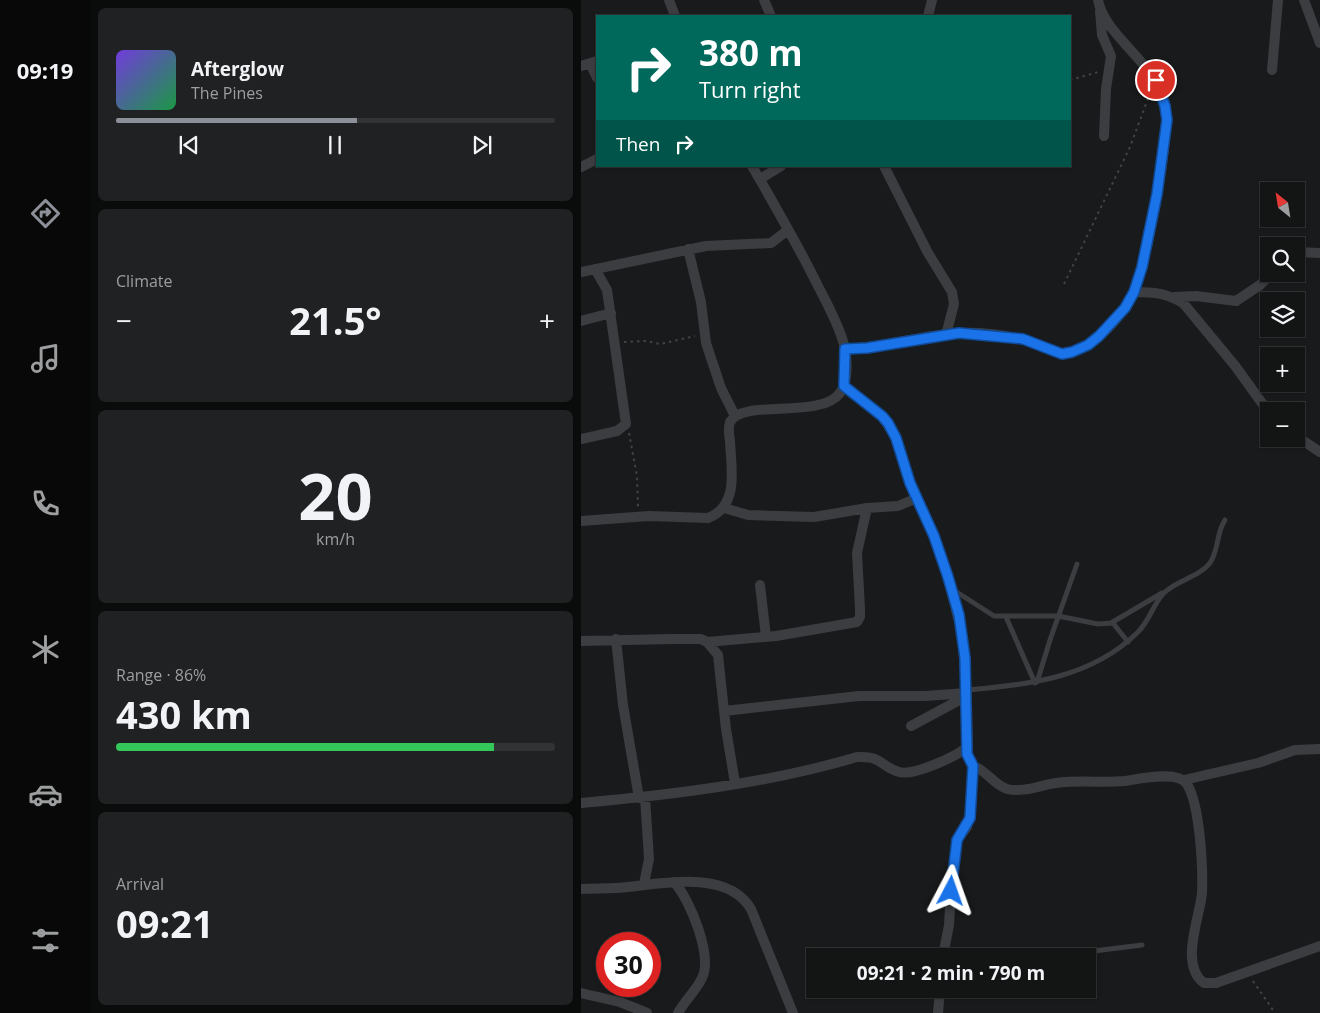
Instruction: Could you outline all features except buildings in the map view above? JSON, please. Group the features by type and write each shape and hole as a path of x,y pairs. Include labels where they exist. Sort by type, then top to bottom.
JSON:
{"street":[{"path":"669,0 675,15"},
{"path":"764,0 771,15"},
{"path":"928,15 932,0"},
{"path":"1272,70 1277,0"},
{"path":"1304,0 1320,42"},
{"path":"1099,5 1102,35 1111,56 1104,136"},
{"path":"845,349 867,348 959,333 1023,339 1062,354 1088,345 1125,308 1134,292 1142,267 1157,194 1167,120 1165,106 1156,80 1099,5"},
{"path":"589,64 596,76"},
{"path":"581,168 596,160"},
{"path":"581,521 637,517 708,518 724,508 729,499 731,488 729,426 735,416 751,411 787,410 825,402 835,398 844,386 845,349 838,325 803,254 753,167"},
{"path":"760,179 779,167"},
{"path":"885,167 928,253 952,292 954,304 946,336"},
{"path":"581,272 688,249 716,245 771,243 788,230"},
{"path":"688,249 701,302 704,334 721,388 735,416"},
{"path":"1305,252 1320,253"},
{"path":"581,439 617,431 626,424 607,290 595,269"},
{"path":"1134,292 1236,301 1263,282"},
{"path":"1174,297 1184,304 1261,402"},
{"path":"581,321 611,313"},
{"path":"844,386 882,416 896,438 917,498 934,536 951,589 962,634 967,693 967,747 973,766 970,818 957,840 952,875 949,925 945,948"},
{"path":"1305,442 1320,452"},
{"path":"724,508 748,515 814,517 867,508 904,505 917,498"},
{"path":"581,641 692,639 707,642 766,637 857,622 860,617 857,553 867,508"},
{"path":"760,584 766,637"},
{"path":"616,639 623,705 642,797 649,858 644,884"},
{"path":"707,642 718,655 735,783"},
{"path":"724,710 859,696 967,693"},
{"path":"911,726 967,693"},
{"path":"581,804 735,783 857,757 874,758 891,769 907,773 957,754 967,747"},
{"path":"973,766 999,786 1009,789 1029,789 1064,782 1107,782 1160,777 1184,780 1258,763 1295,750 1320,749"},
{"path":"1184,780 1191,794 1201,849 1202,894 1193,938 1195,975 1204,983 1209,984 1320,946"},
{"path":"674,882 689,903 699,930 706,968 696,989 679,1013"},
{"path":"581,889 629,887 674,882 726,888 736,892 745,900 793,1013"},
{"path":"581,994 619,1002 647,1013"},
{"path":"938,1013 939,998"}],"lane":[{"path":"951,589 994,616 1059,616 1097,624 1111,623 1205,569 1210,562 1218,533 1225,520"},
{"path":"1036,682 1077,564"},
{"path":"967,693 1056,679 1080,668 1128,642 1147,621 1155,604 1165,592"},
{"path":"1006,617 1036,682"},
{"path":"1111,623 1115,624 1128,642"},
{"path":"1096,951 1142,945"}],"path":[{"path":"1071,80 1110,69"},
{"path":"1064,284 1130,147 1156,80"},
{"path":"614,343 646,341 660,344 704,334"},
{"path":"626,424 637,476 637,517"},
{"path":"1245,971 1275,1013"}],"route":[{"path":"951,891 957,840 967,827 970,818 973,766 967,754 965,658 959,615 934,536 910,483 896,438 882,416 844,386 845,349 867,348 959,333 981,333 1023,339 1062,354 1088,345 1099,336 1125,308 1134,292 1142,267 1157,194 1167,120 1162,92 1156,80"}]}
